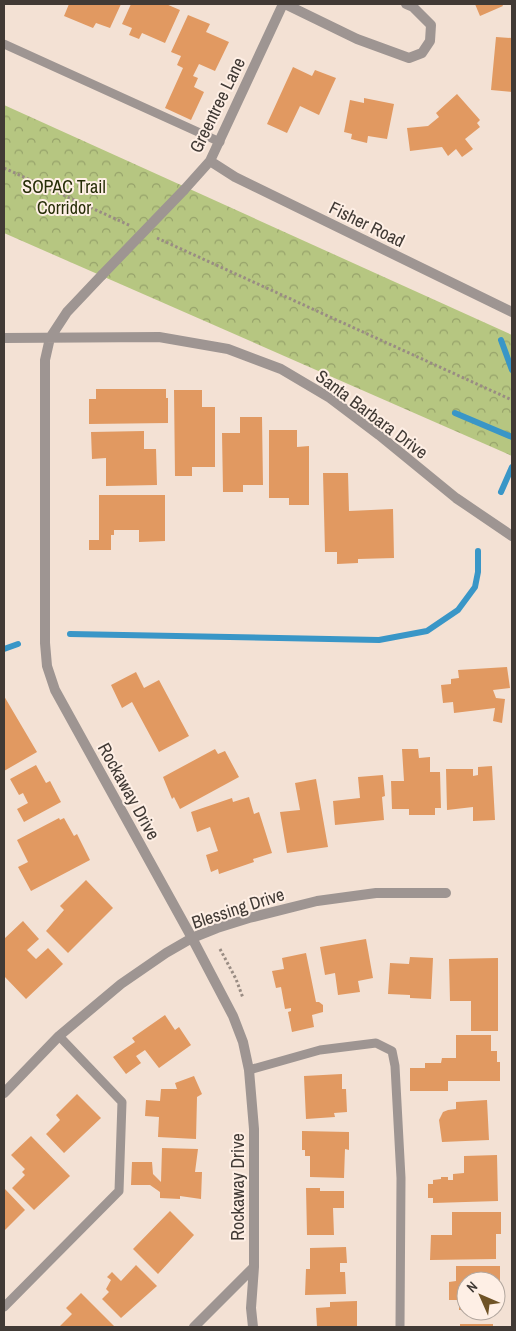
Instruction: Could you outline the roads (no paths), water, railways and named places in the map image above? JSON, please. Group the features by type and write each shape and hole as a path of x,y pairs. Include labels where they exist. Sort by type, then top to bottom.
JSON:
{"street":[{"path":"284,4 357,39 409,58 422,53 430,41 431,25 413,6 406,4"},
{"name":"Greentree Lane","path":"102,275 210,161 284,4"},
{"name":"Fisher Road","path":"210,161 235,177 512,312"},
{"name":"Rockaway Drive","path":"102,275 67,312 50,338 45,360 45,643 47,666 55,690 192,938 233,1016 243,1042 249,1070 254,1128 254,1267 251,1308 253,1327"},
{"name":"Santa Barbara Drive","path":"50,338 159,337 228,349 281,369 330,398 456,498 512,536"},
{"path":"4,338 50,338"},
{"name":"Blessing Drive","path":"4,1093 60,1036 121,984 166,953 192,938 250,918 317,901 376,892 446,893"},
{"path":"194,1327 254,1267"}],"lane":[{"path":"4,44 220,142"},
{"path":"4,1307 118,1191 122,1102 60,1036"},
{"path":"249,1070 320,1050 376,1043 392,1051 395,1066 401,1178 400,1327"}],"waterway":[{"path":"501,340 512,370"},
{"path":"455,413 512,437"},
{"path":"501,492 512,467"},
{"path":"70,634 379,640 427,631 458,610 475,587 478,572 478,551"},
{"path":"4,649 18,644"}],"park label":[{"name":"SOPAC Trail Corridor","path":"64,196"}]}
